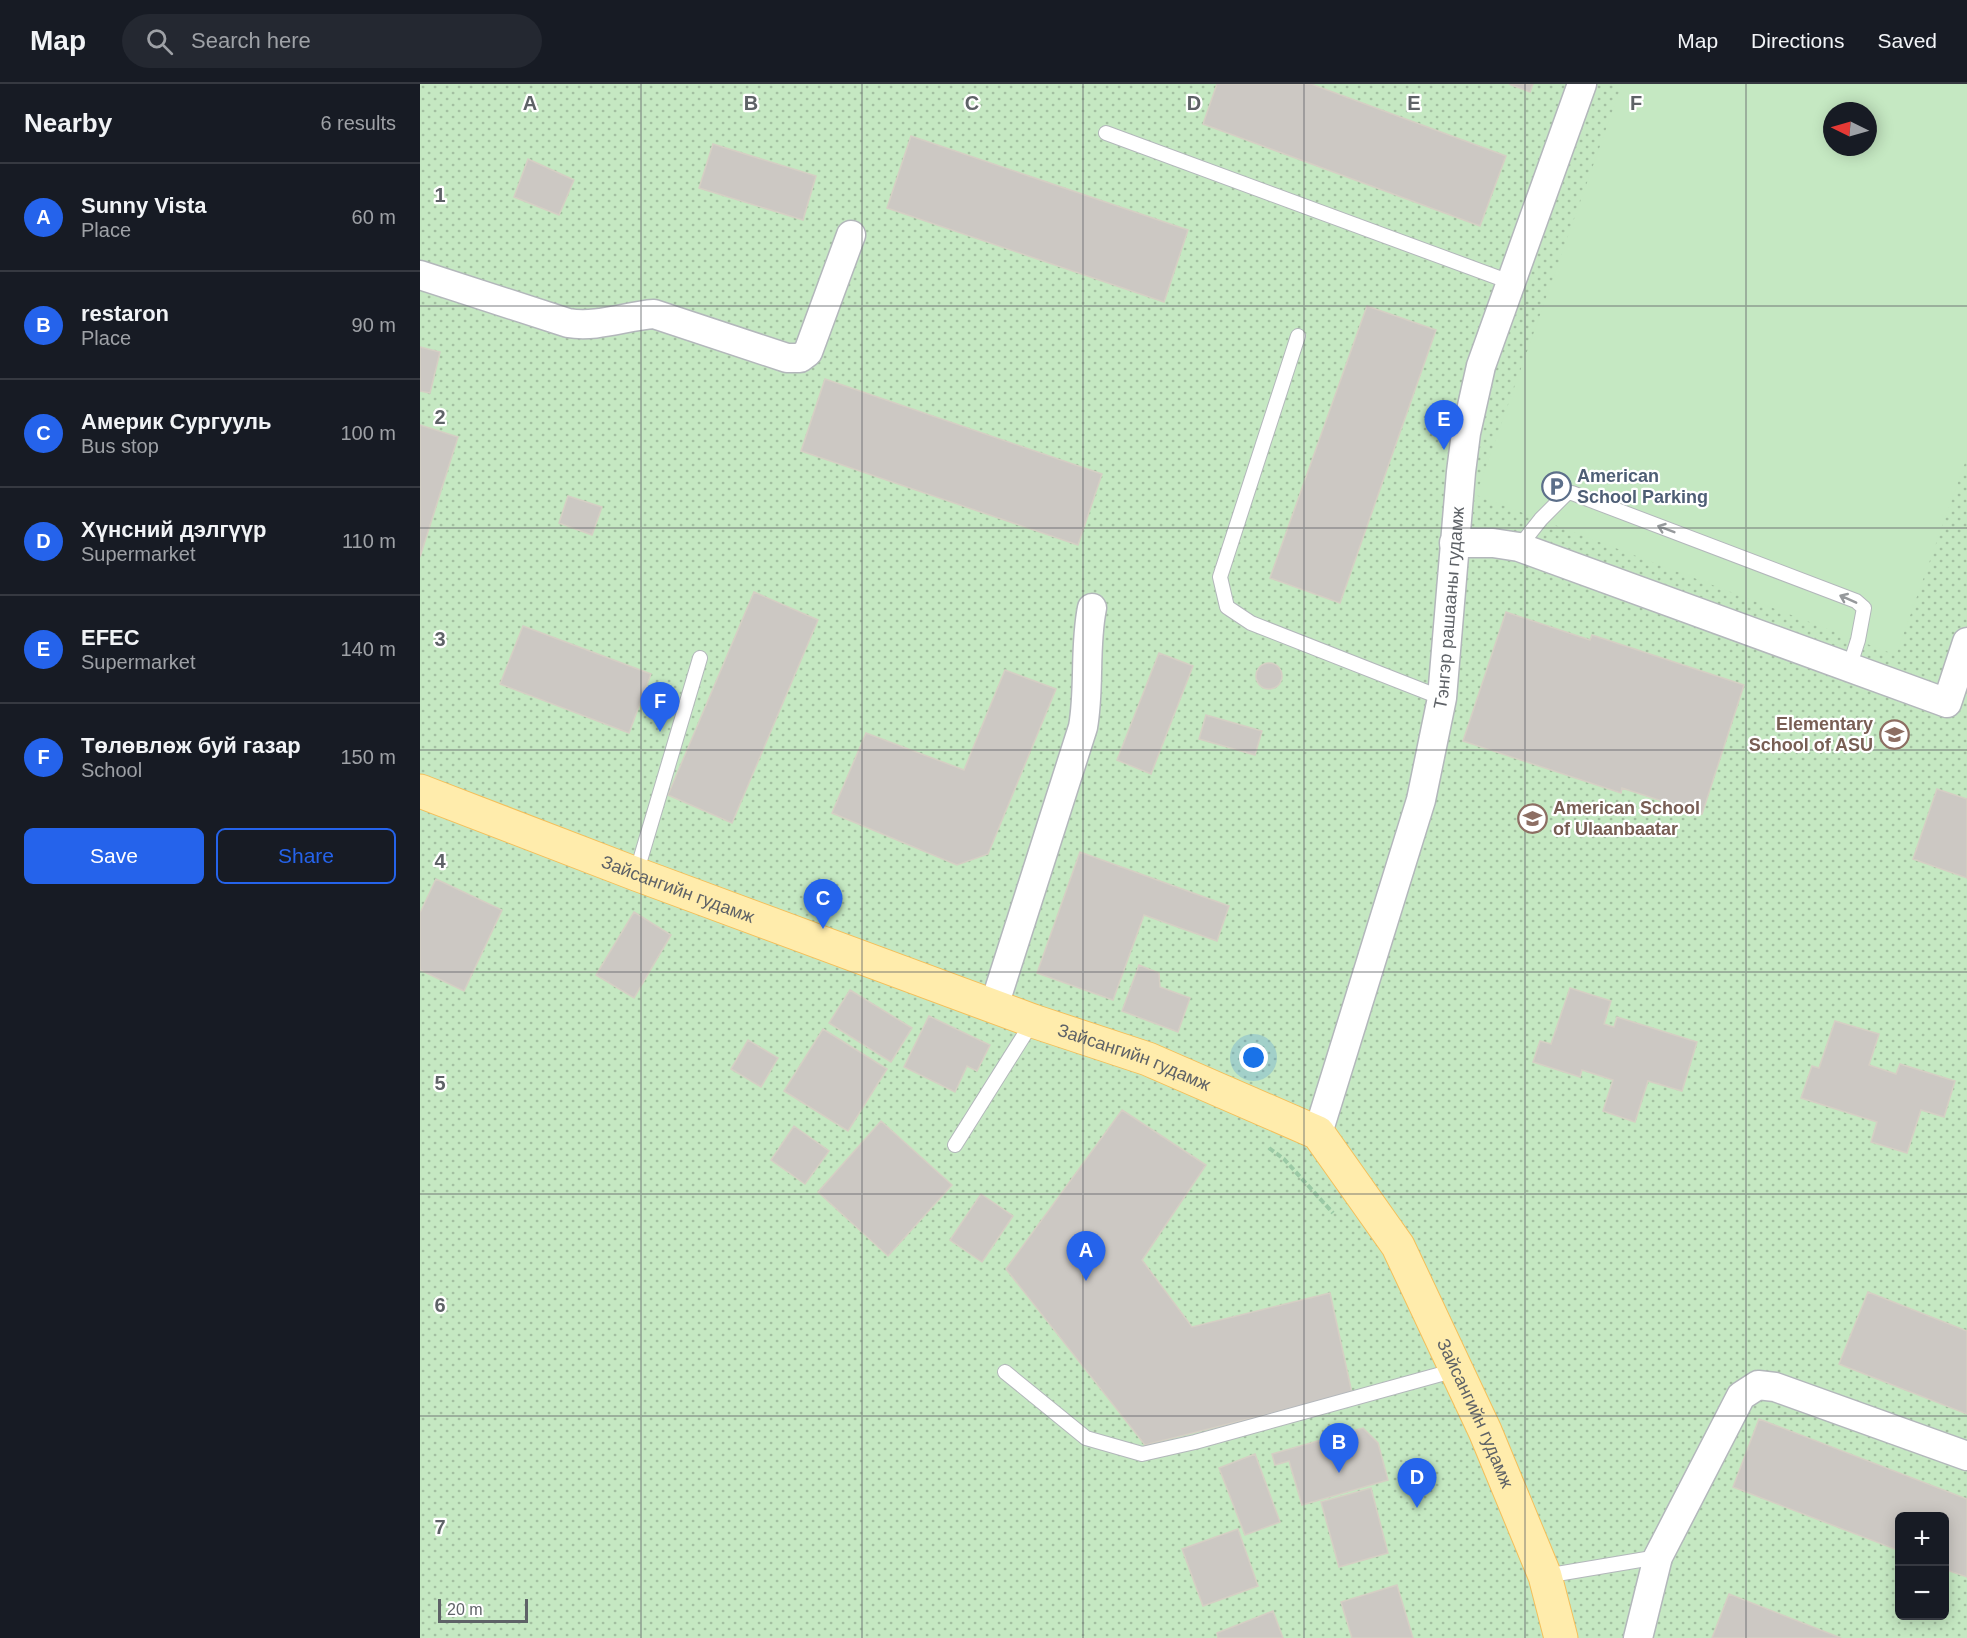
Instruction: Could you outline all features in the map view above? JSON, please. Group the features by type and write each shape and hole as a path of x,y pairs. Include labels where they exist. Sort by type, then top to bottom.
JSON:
{"main road":[{"name":"Зайсангийн гудамж","path":"420,792 1033,1021 1148,1059 1318,1133 1398,1246 1485,1431 1545,1576 1561,1638"}],"street":[{"name":"Тэнгэр рашааны гудамж","path":"1318,1133 1421,800 1442,698 1461,472 1481,366 1582,84"},
{"path":"420,275 568,323 592,324 654,314 787,358 800,357 808,352 851,235"},
{"path":"1454,543 1493,543 1519,547 1957,707 1967,642"},
{"path":"994,1006 1083,727 1086,708 1088,629 1092,608"},
{"path":"1638,1638 1658,1557 1741,1396 1758,1385 1775,1387 1967,1456"}],"lane":[{"path":"1106,133 1510,282"},
{"path":"1298,336 1220,577 1227,607 1251,623 1442,698"},
{"path":"1519,547 1547,513 1567,493 1572,493 1856,601 1864,608 1858,640 1849,668"},
{"path":"636,874 700,658"},
{"path":"955,1144 1033,1021"},
{"path":"1005,1372 1086,1438 1142,1454 1195,1442 1456,1370"},
{"path":"1545,1576 1658,1557"}],"path":[{"path":"1267,1147 1284,1159 1338,1219"}],"green space":[{"path":"420,84 1967,84 1967,1638 420,1638"},
{"path":"1622,84 1967,84 1967,457 1896,655 1476,495"}],"building":[{"path":"1217,84 1311,84 1506,156 1480,226 1203,124"},
{"path":"1509,84 1533,84 1530,92"},
{"path":"911,136 1188,230 1164,302 887,208"},
{"path":"713,144 816,176 803,220 699,188"},
{"path":"528,159 574,180 559,215 514,197"},
{"path":"1367,306 1436,330 1340,603 1270,578"},
{"path":"420,347 440,352 430,393 420,391"},
{"path":"825,379 1102,474 1078,545 801,451"},
{"path":"420,425 458,437 420,557"},
{"path":"568,496 602,507 592,535 559,523"},
{"path":"754,592 818,620 732,823 668,795"},
{"path":"1506,612 1590,640 1592,635 1744,685 1702,814 1622,788 1621,793 1463,741"},
{"path":"523,626 651,674 629,733 500,684"},
{"path":"1159,653 1193,666 1151,774 1117,760"},
{"path":"1269,663 1278,667 1282,676 1278,685 1269,689 1260,685 1256,676 1260,667"},
{"path":"1005,670 1056,689 988,854 957,865 832,813 866,733 964,770"},
{"path":"1206,715 1262,731 1255,755 1199,739"},
{"path":"1937,789 1967,799 1967,878 1913,859"},
{"path":"1080,852 1229,906 1217,941 1144,915 1113,1000 1037,973"},
{"path":"436,879 502,910 464,991 420,970 420,913"},
{"path":"634,912 671,935 634,998 596,975"},
{"path":"1139,965 1159,973 1160,987 1190,998 1178,1032 1122,1011"},
{"path":"1570,988 1611,1001 1604,1024 1614,1027 1617,1017 1697,1042 1682,1091 1648,1081 1635,1122 1603,1111 1613,1080 1582,1070 1580,1077 1533,1062 1540,1041 1551,1044"},
{"path":"850,990 912,1028 891,1062 829,1023"},
{"path":"929,1016 990,1045 977,1071 967,1066 955,1092 904,1067"},
{"path":"1835,1021 1879,1034 1869,1065 1896,1074 1900,1064 1955,1081 1944,1117 1921,1110 1907,1153 1871,1142 1877,1122 1801,1098 1812,1066 1819,1068"},
{"path":"823,1029 887,1069 848,1131 784,1091"},
{"path":"748,1040 778,1058 761,1087 731,1069"},
{"path":"1122,1110 1206,1165 1142,1260 1192,1327 1330,1293 1352,1393 1145,1445 1006,1269"},
{"path":"881,1121 952,1185 888,1256 818,1192"},
{"path":"794,1126 829,1151 805,1184 771,1160"},
{"path":"981,1194 1013,1216 982,1262 950,1240"},
{"path":"1868,1292 1967,1331 1967,1414 1839,1364"},
{"path":"1759,1419 1967,1499 1967,1577 1949,1571 1949,1512 1895,1512 1895,1549 1733,1487"},
{"path":"1363,1428 1378,1443 1388,1480 1302,1505 1289,1461 1275,1465 1272,1454"},
{"path":"1255,1454 1280,1522 1245,1535 1219,1468"},
{"path":"1371,1488 1388,1553 1339,1567 1321,1502"},
{"path":"1238,1529 1258,1586 1203,1606 1182,1549"},
{"path":"1397,1585 1413,1638 1352,1638 1341,1602"},
{"path":"1729,1594 1841,1638 1712,1638"},
{"path":"1273,1611 1283,1638 1218,1638 1217,1633"}],"place":[{"name":"EFEC","path":"1444,450"},
{"name":"American School Parking","path":"1556,486"},
{"name":"Төлөвлөж буй газар","path":"660,732"},
{"name":"Elementary School of ASU","path":"1894,734"},
{"name":"American School of Ulaanbaatar","path":"1532,818"},
{"name":"Америк Cургууль","path":"823,929"},
{"name":"Sunny Vista","path":"1086,1281"},
{"name":"restaron","path":"1339,1473"},
{"name":"Хүнсний дэлгүүр","path":"1417,1508"}]}
